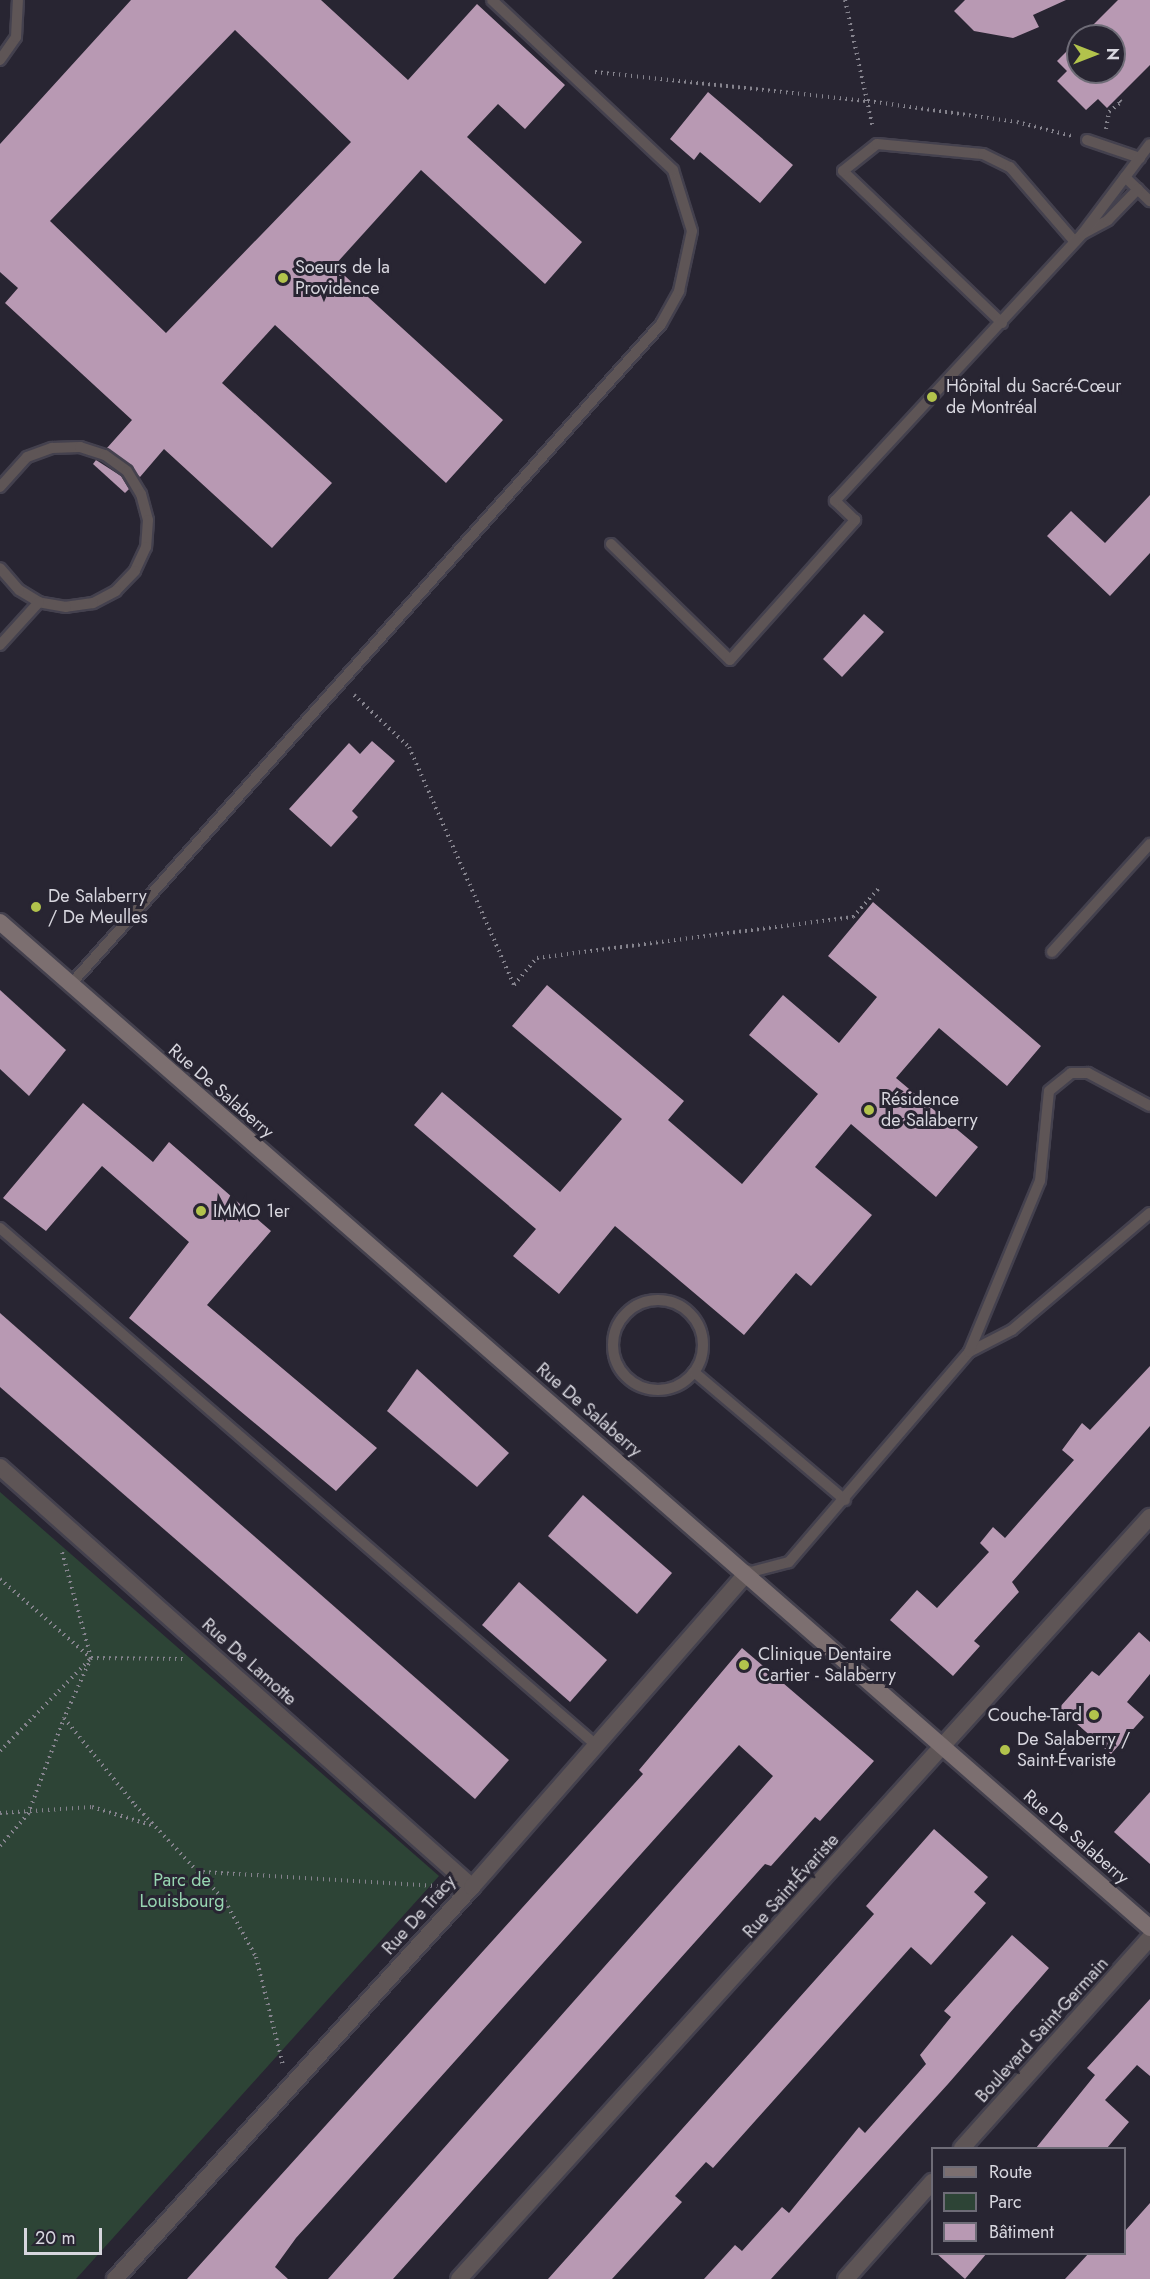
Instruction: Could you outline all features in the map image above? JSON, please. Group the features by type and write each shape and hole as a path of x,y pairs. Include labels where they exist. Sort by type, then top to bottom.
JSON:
{"main road":[{"name":"Rue De Salaberry","path":"0,922 747,1573 1150,1928"}],"street":[{"name":"Rue De Lamotte","path":"0,1467 472,1887"},
{"name":"Rue Saint-Évariste","path":"459,2279 1150,1518"},
{"name":"Rue De Tracy","path":"116,2279 472,1887 747,1573"},
{"name":"Boulevard Saint-Germain","path":"963,2147 1150,1938"},
{"path":"846,2279 931,2184"}],"lane":[{"path":"0,60 16,37 18,0"},
{"path":"70,985 342,684 661,324 679,291 692,231 673,170 492,0"},
{"path":"1087,140 1140,159"},
{"path":"1002,323 843,171 877,144 982,154 1010,167 1075,242"},
{"path":"611,544 730,660 855,520 836,501 1083,233 1150,144"},
{"path":"1125,177 1150,201"},
{"path":"1083,233 1108,220 1138,189"},
{"path":"0,487 27,457 52,448 80,447 105,455 127,471 141,494 147,538 135,572 116,591 93,603 66,607 39,602 19,590 0,568"},
{"path":"0,645 39,602"},
{"path":"1052,952 1150,844"},
{"path":"747,1573 789,1562 969,1352 1040,1181 1049,1091 1071,1074 1088,1074 1150,1106"},
{"path":"969,1352 1012,1330 1150,1213"},
{"path":"0,1228 596,1745"},
{"path":"664,1300 691,1315 703,1343 694,1371 678,1385 657,1390 630,1381 614,1349 624,1316 649,1301 664,1300"},
{"path":"694,1371 844,1500"}],"path":[{"path":"845,0 870,114"},
{"path":"577,78 597,72 868,101 1017,122 1087,140"},
{"path":"1104,139 1109,112 1120,102 1117,98"},
{"path":"342,684 409,747 514,985 537,958 853,917 879,888"},
{"path":"0,1846 28,1814 64,1718 91,1658 61,1547"},
{"path":"0,1579 91,1658 216,1659"},
{"path":"0,1751 91,1658"},
{"path":"64,1718 155,1826 202,1871 256,1957 289,2088"},
{"path":"0,1813 28,1814 92,1807 155,1826"},
{"path":"202,1871 472,1887"}],"green space":[{"name":"Parc de Louisbourg","path":"0,1492 439,1876 76,2279 0,2279"}],"building":[{"name":"Soeurs de la Providence","path":"131,0 321,0 408,80 477,4 565,85 525,129 498,104 467,137 582,242 545,284 421,170 334,266 503,420 446,483 275,325 222,383 332,483 272,548 164,449 140,477 107,448 132,420 5,303 18,288 0,272 0,144","holes":["235,30 351,142 166,333 50,221"]},
{"path":"965,0 1066,0 1033,15 1039,27 1013,38 974,31 954,11"},
{"path":"1118,0 1150,0 1150,65 1107,108 1098,99 1086,110 1057,81 1066,72 1066,84 1126,84 1126,24 1094,24"},
{"path":"1066,52 1066,70 1057,61"},
{"path":"708,92 793,165 760,203 700,152 694,160 670,139"},
{"path":"96,460 121,476 129,489 125,493 93,464"},
{"path":"1150,495 1150,553 1110,596 1047,536 1071,511 1105,543"},
{"path":"864,614 884,632 842,677 823,659"},
{"path":"372,741 395,761 352,811 358,817 331,847 289,809 349,743 360,754"},
{"name":"Résidence de Salaberry","path":"873,902 1041,1046 1007,1086 939,1028 896,1078 978,1147 936,1197 851,1124 815,1167 872,1215 811,1286 796,1273 744,1335 615,1226 559,1294 513,1256 536,1229 414,1125 442,1092 560,1192 622,1119 512,1026 547,985 684,1101 668,1120 742,1184 818,1094 749,1035 783,995 839,1043 877,997 828,956"},
{"path":"0,990 66,1050 29,1096 0,1069"},
{"path":"83,1103 153,1162 169,1142 271,1231 207,1305 377,1448 336,1491 129,1318 189,1242 102,1166 46,1231 3,1198"},
{"path":"0,1313 509,1760 475,1799 0,1387"},
{"path":"1150,1366 1150,1426 1012,1582 1019,1592 974,1641 980,1646 953,1676 890,1620 917,1590 937,1608 989,1552 980,1543 993,1527 1005,1538 1074,1460 1062,1450 1082,1423 1090,1430"},
{"path":"417,1369 509,1453 477,1487 387,1411"},
{"path":"583,1495 672,1573 637,1614 548,1536"},
{"path":"519,1582 607,1660 570,1702 482,1625"},
{"path":"1139,1632 1150,1642 1150,1674 1127,1702 1144,1717 1111,1754 1059,1708 1092,1671 1099,1676"},
{"path":"742,1648 874,1761 820,1821 815,1817 771,1866 765,1864 393,2279 328,2279 773,1776 739,1745 296,2238 275,2267 288,2279 187,2279 643,1774 639,1770"},
{"path":"1150,1792 1150,1864 1114,1832"},
{"path":"934,1829 988,1877 974,1892 986,1903 931,1965 911,1947 713,2168 706,2162 675,2196 682,2202 612,2279 548,2279 874,1914 866,1906"},
{"path":"1012,1935 1049,1968 948,2084 771,2279 704,2279 735,2245 742,2251 782,2207 789,2213 859,2127 865,2133 926,2064 920,2055 951,2017 944,2011"},
{"path":"1150,1999 1150,2076 1137,2065 1105,2100 1129,2122 1108,2147 1037,2147 1095,2075 1087,2068"},
{"path":"1150,2203 1150,2279 1065,2279 1087,2255 1126,2255 1126,2230"},
{"path":"938,2255 985,2255 965,2279"}],"place":[{"name":"Soeurs de la Providence","path":"283,278"},
{"name":"Hôpital du Sacré-Cœur de Montréal","path":"932,397"},
{"name":"De Salaberry / De Meulles","path":"36,907"},
{"name":"Résidence de Salaberry","path":"869,1110"},
{"name":"IMMO 1er","path":"201,1211"},
{"name":"Clinique Dentaire Cartier - Salaberry","path":"744,1665"},
{"name":"Couche-Tard","path":"1094,1715"},
{"name":"De Salaberry / Saint-Évariste","path":"1005,1750"}]}
